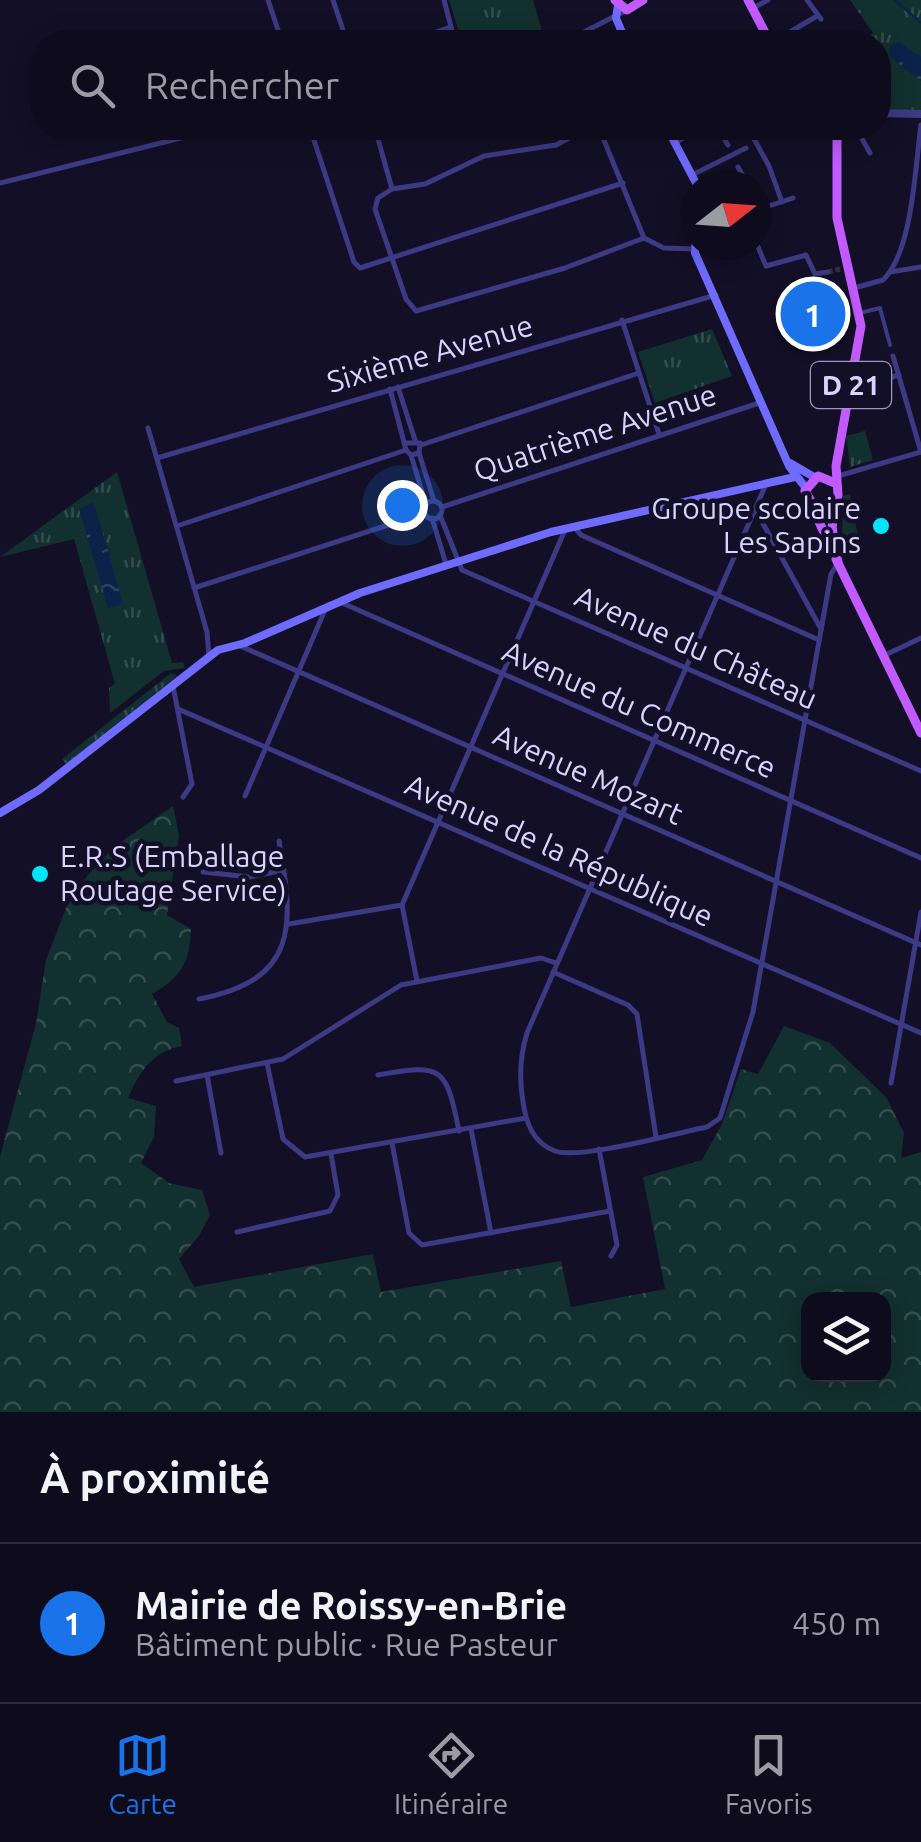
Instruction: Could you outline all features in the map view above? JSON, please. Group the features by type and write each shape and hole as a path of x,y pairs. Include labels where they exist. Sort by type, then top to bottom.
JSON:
{"main road":[{"path":"621,30 616,18 620,5 652,0"},
{"path":"750,4 765,30"},
{"name":"D 21","path":"836,480 860,313 843,268 836,208 837,140"},
{"path":"676,142 692,170"},
{"name":"D 21","path":"700,260 787,460"},
{"path":"768,483 787,460 806,486"},
{"path":"0,813 25,800 224,648 238,646 340,602 446,564 570,526 798,474 827,476 836,480 838,495 832,532 838,563"},
{"path":"814,477 806,486 805,496 920,729"},
{"path":"812,507 826,509 834,504"}],"street":[{"path":"268,0 278,30"},
{"path":"334,0 343,30"},
{"path":"444,0 452,30"},
{"path":"750,4 768,0"},
{"path":"795,30 819,17 807,0"},
{"path":"589,30 616,18"},
{"path":"442,30 451,27"},
{"path":"891,113 921,114"},
{"path":"853,288 880,281 890,272 907,224 921,125"},
{"path":"0,184 174,140"},
{"path":"314,140 355,265 363,268 623,183"},
{"path":"378,140 392,189"},
{"path":"565,140 556,145 484,156 425,184 392,189 375,206 408,303 420,311 565,268 644,238"},
{"path":"604,140 644,238 667,249 681,249"},
{"path":"725,140 728,145"},
{"path":"750,140 782,202"},
{"path":"863,140 870,153"},
{"path":"702,170 751,145"},
{"path":"771,205 793,198"},
{"path":"764,260 766,266 806,255 815,274 828,272"},
{"path":"890,272 921,267"},
{"name":"Sixième Avenue","path":"157,458 716,295"},
{"path":"836,480 921,452 880,308 860,313"},
{"path":"622,320 659,434"},
{"path":"177,526 639,372"},
{"path":"850,389 899,375"},
{"path":"398,387 426,509 446,564"},
{"path":"390,389 434,501 442,507 440,515 458,562"},
{"name":"Quatrième Avenue","path":"442,507 762,402"},
{"path":"148,428 207,632 209,656"},
{"path":"768,483 556,963 522,1052 526,1118 534,1136 551,1150 570,1153 710,1127 722,1114 753,1012 831,574 838,563"},
{"path":"194,588 426,509 434,501"},
{"path":"755,509 821,630"},
{"path":"432,518 440,515"},
{"path":"417,981 402,905 570,526 581,535 819,640"},
{"name":"Avenue du Château","path":"458,562 462,570 921,771"},
{"name":"Avenue du Commerce","path":"340,602 921,858"},
{"path":"245,796 326,608"},
{"path":"207,632 224,648"},
{"path":"884,656 921,638"},
{"name":"Avenue Mozart","path":"238,646 918,944"},
{"path":"173,684 192,784 183,797"},
{"name":"Avenue de la République","path":"178,709 921,1033"},
{"path":"199,1000 231,992 254,980 276,956 289,924 278,841"},
{"path":"204,872 250,876 284,870"},
{"path":"289,924 402,905"},
{"path":"892,1083 921,912"},
{"path":"176,1081 268,1063 294,1053 390,990 417,981 540,958 556,963"},
{"path":"553,972 626,1004 637,1014 656,1137"},
{"path":"268,1063 284,1142 301,1156 331,1154 526,1118"},
{"path":"378,1074 419,1067 438,1071 450,1087 459,1131"},
{"path":"207,1075 221,1152"},
{"path":"471,1129 491,1234"},
{"path":"392,1143 409,1234 415,1242 430,1246 610,1210"},
{"path":"599,1148 616,1245 611,1256"},
{"path":"236,1232 329,1212 338,1197 331,1154"}],"green space":[{"path":"449,0 533,0 542,30 458,30"},
{"path":"850,0 921,0 921,114 891,113 891,30 871,30"},
{"path":"712,329 732,376 655,403 638,352"},
{"path":"865,431 873,460 850,467 846,436"},
{"path":"117,472 172,663 183,662 185,668 164,671 110,713 109,688 115,684 74,539 0,557"},
{"path":"850,494 858,536 842,544 843,496"},
{"path":"171,673 177,676 66,764 62,759"},
{"path":"173,806 179,835 167,915 191,929 190,941 182,968 152,994 167,1022 179,1028 182,1046 148,1064 128,1098 156,1106 154,1137 141,1163 169,1183 202,1190 210,1215 199,1236 179,1259 194,1287 373,1254 381,1292 561,1261 571,1307 665,1289 643,1177 702,1160 722,1124 741,1069 758,1074 784,1026 830,1043 886,1097 904,1133 901,1158 921,1152 921,1412 0,1412 0,1157 36,1023 46,960 66,908 87,876 115,846"}],"water":[{"path":"898,42 921,57 921,81 891,58 891,46"},
{"path":"94,502 123,604 108,608 79,509"}],"waterway":[{"path":"895,0 921,23"}],"tunnel":[{"path":"828,272 840,269"}],"place":[{"name":"Mairie de Roissy-en-Brie","path":"813,314"},
{"name":"Groupe scolaire Les Sapins","path":"881,526"},
{"name":"E.R.S (Emballage Routage Service)","path":"40,874"}]}
